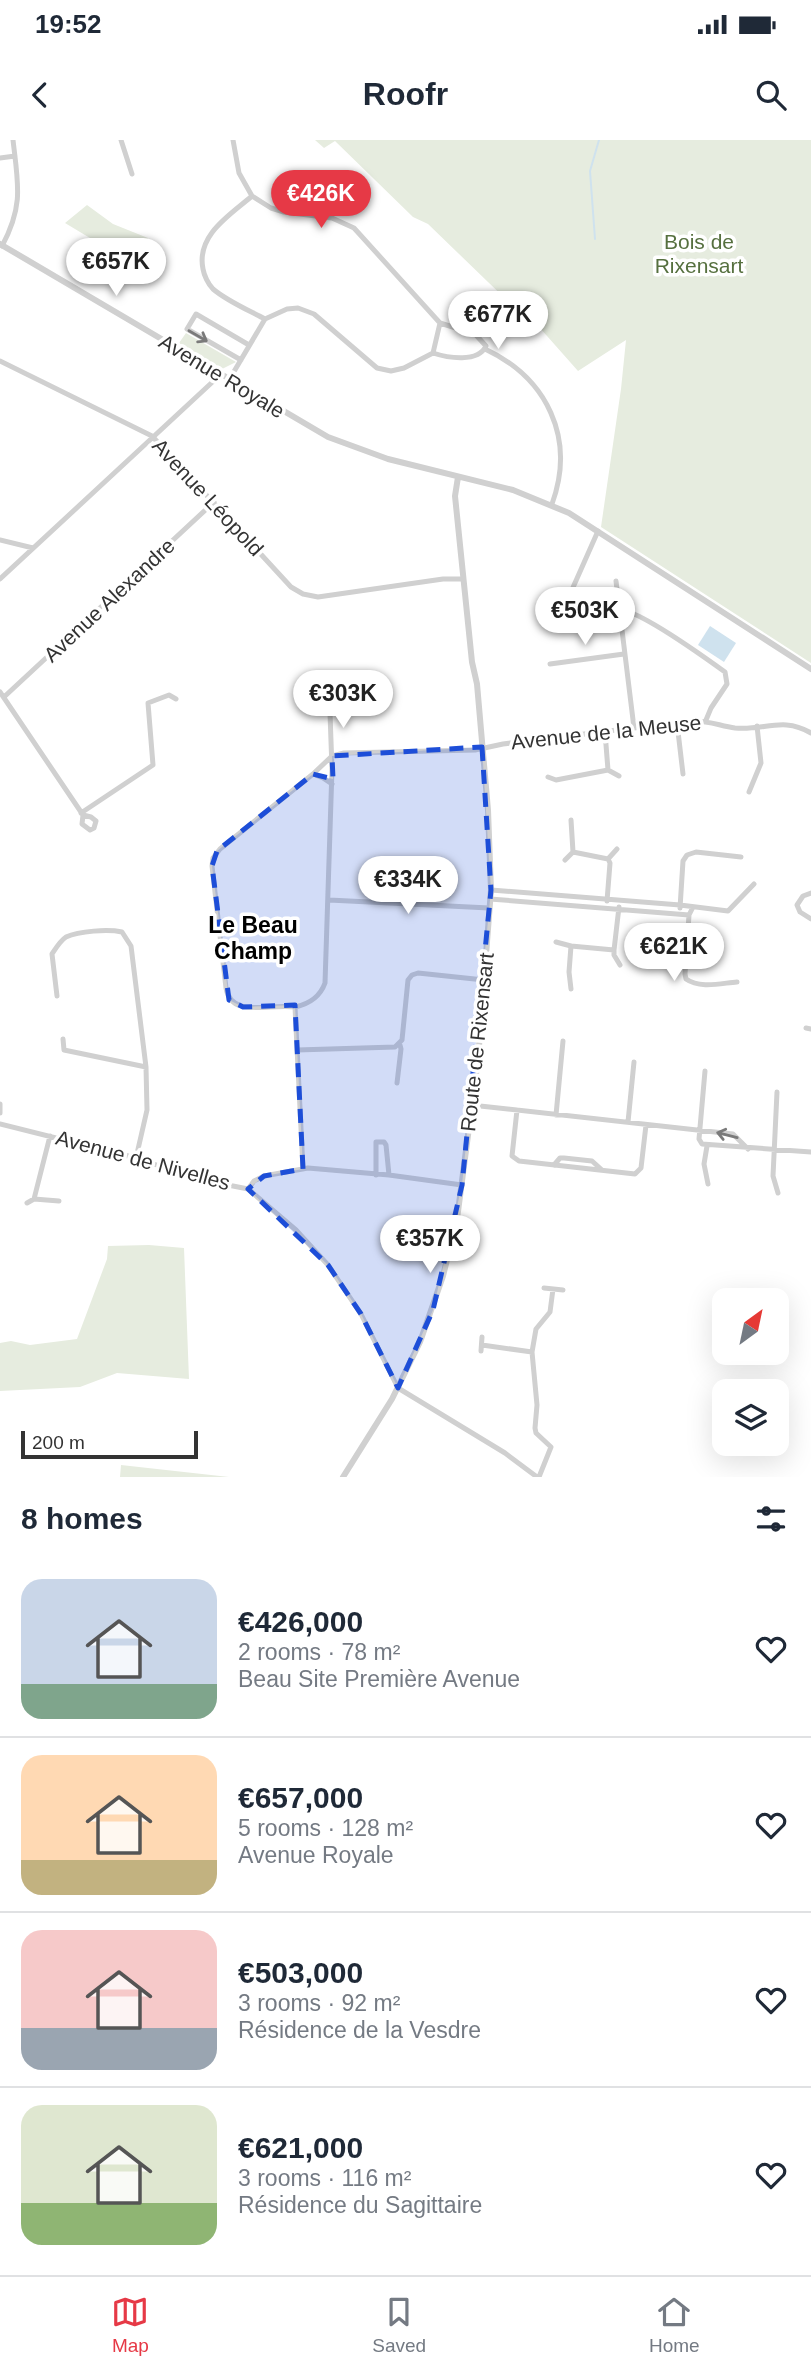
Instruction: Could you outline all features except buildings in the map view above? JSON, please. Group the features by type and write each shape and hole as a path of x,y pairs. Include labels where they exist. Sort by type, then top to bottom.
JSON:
{"street":[{"path":"1,245 15,221 19,201 13,140"},
{"path":"121,140 132,174"},
{"path":"233,140 237,166 252,196 271,208 332,218 354,228 440,323 475,334 486,346 485,349 523,372 553,417 559,437 560,459 556,494 552,504"},
{"path":"0,158 15,156"},
{"path":"252,196 214,229 202,250 202,262 211,288 265,320"},
{"name":"Avenue Royale","path":"1,245 311,429 351,447 513,490 552,504 811,669"},
{"path":"229,380 265,320 287,309 306,310 319,318 371,364 382,369 404,368 433,354 470,357 480,355 485,349"},
{"path":"241,360 187,329 196,314 249,345"},
{"path":"433,354 440,323"},
{"name":"Avenue Léopold","path":"0,360 152,436 291,587 309,596 335,595 443,579 463,579"},
{"path":"0,579 220,375"},
{"name":"Route de Rixensart","path":"343,1477 398,1388 433,1310 451,1248 478,1059 491,890 490,837 455,496 458,477"},
{"name":"Avenue Alexandre","path":"2,694 214,502"},
{"path":"567,601 598,531"},
{"path":"0,540 33,548"},
{"path":"616,581 634,728"},
{"path":"620,610 646,620 725,673 727,684 706,720"},
{"path":"550,664 624,654"},
{"path":"2,694 82,814 153,765 148,703 169,695 176,699"},
{"path":"332,756 220,849 212,862 226,988 229,1000 235,1005 295,1007 312,1001 325,983 332,784 332,756 330,743 332,705 336,701 351,700"},
{"name":"Avenue de la Meuse","path":"332,756 344,753 475,750 706,720 736,728 783,724 811,733"},
{"path":"677,723 683,774"},
{"path":"749,792 761,763 757,726"},
{"path":"605,732 608,770"},
{"path":"548,777 556,780 608,770 619,776"},
{"path":"313,774 332,784"},
{"path":"556,780 556,789"},
{"path":"565,860 573,852 571,820"},
{"path":"608,859 617,849"},
{"path":"573,852 608,859"},
{"path":"680,913 683,862 687,855 696,852 741,857"},
{"path":"606,908 610,863 608,859"},
{"path":"728,911 754,884"},
{"path":"491,890 680,905 728,911 737,917"},
{"path":"811,893 803,896 797,905 800,911 811,919"},
{"path":"490,899 689,915"},
{"path":"329,900 489,908"},
{"path":"620,901 614,950 620,965"},
{"path":"693,907 689,915 684,974 686,979 720,985 737,982"},
{"path":"57,996 52,954 59,943 68,936 109,929 122,932 131,946 146,1068 147,1110 136,1158"},
{"path":"556,942 614,950"},
{"path":"571,946 571,989"},
{"path":"397,1083 408,980 412,975 418,973 484,980"},
{"path":"295,1007 303,1169"},
{"path":"63,1039 64,1050 146,1068"},
{"path":"556,1115 563,1041"},
{"path":"296,1050 400,1045"},
{"path":"628,1122 634,1062"},
{"path":"705,1071 699,1139 707,1146 811,1152"},
{"path":"777,1092 773,1176 778,1192"},
{"path":"0,1104 0,1113"},
{"path":"471,1105 733,1134 748,1149"},
{"path":"517,1110 512,1156 519,1161 635,1174 639,1172 646,1125"},
{"name":"Avenue de Nivelles","path":"0,1124 136,1158 198,1179 248,1189 296,1230 328,1265 361,1314 398,1388"},
{"path":"34,1199 50,1136"},
{"path":"376,1175 376,1142 384,1142 386,1145 389,1175"},
{"path":"707,1146 704,1164 708,1184"},
{"path":"248,1189 254,1181 264,1176 303,1169 389,1175 462,1185"},
{"path":"27,1203 34,1199 59,1201"},
{"path":"544,1287 563,1290"},
{"path":"398,1388 505,1453 538,1477 551,1447 536,1433 537,1405 532,1352 536,1329 550,1312 553,1289"},
{"path":"482,1337 481,1348 532,1352"}],"highlighted area":[{"path":"482,747 491,890 462,1185 433,1310 398,1388 361,1314 328,1265 248,1189 264,1176 303,1169 295,1005 243,1007 229,1000 212,866 217,851 313,774 333,779 332,756"}],"green space":[{"name":"Bois de Rixensart","path":"315,140 811,140 811,663 601,527 626,340 578,371 524,310 520,313 428,224 413,217 335,141 324,148"},
{"path":"87,205 113,224 148,238 152,257 163,264 158,274 107,243 90,238 65,223"},
{"path":"186,333 236,362 222,369 179,343"},
{"path":"108,1246 184,1248 189,1379 117,1373 80,1387 0,1391 0,1343 11,1341 30,1345 77,1339 107,1259"},
{"path":"121,1465 229,1477 120,1477"}],"water":[{"path":"710,626 736,643 724,662 698,645"}],"waterway":[{"path":"595,239 590,171 599,140"}],"district":[{"name":"Le Beau Champ","path":"253,938"}]}
